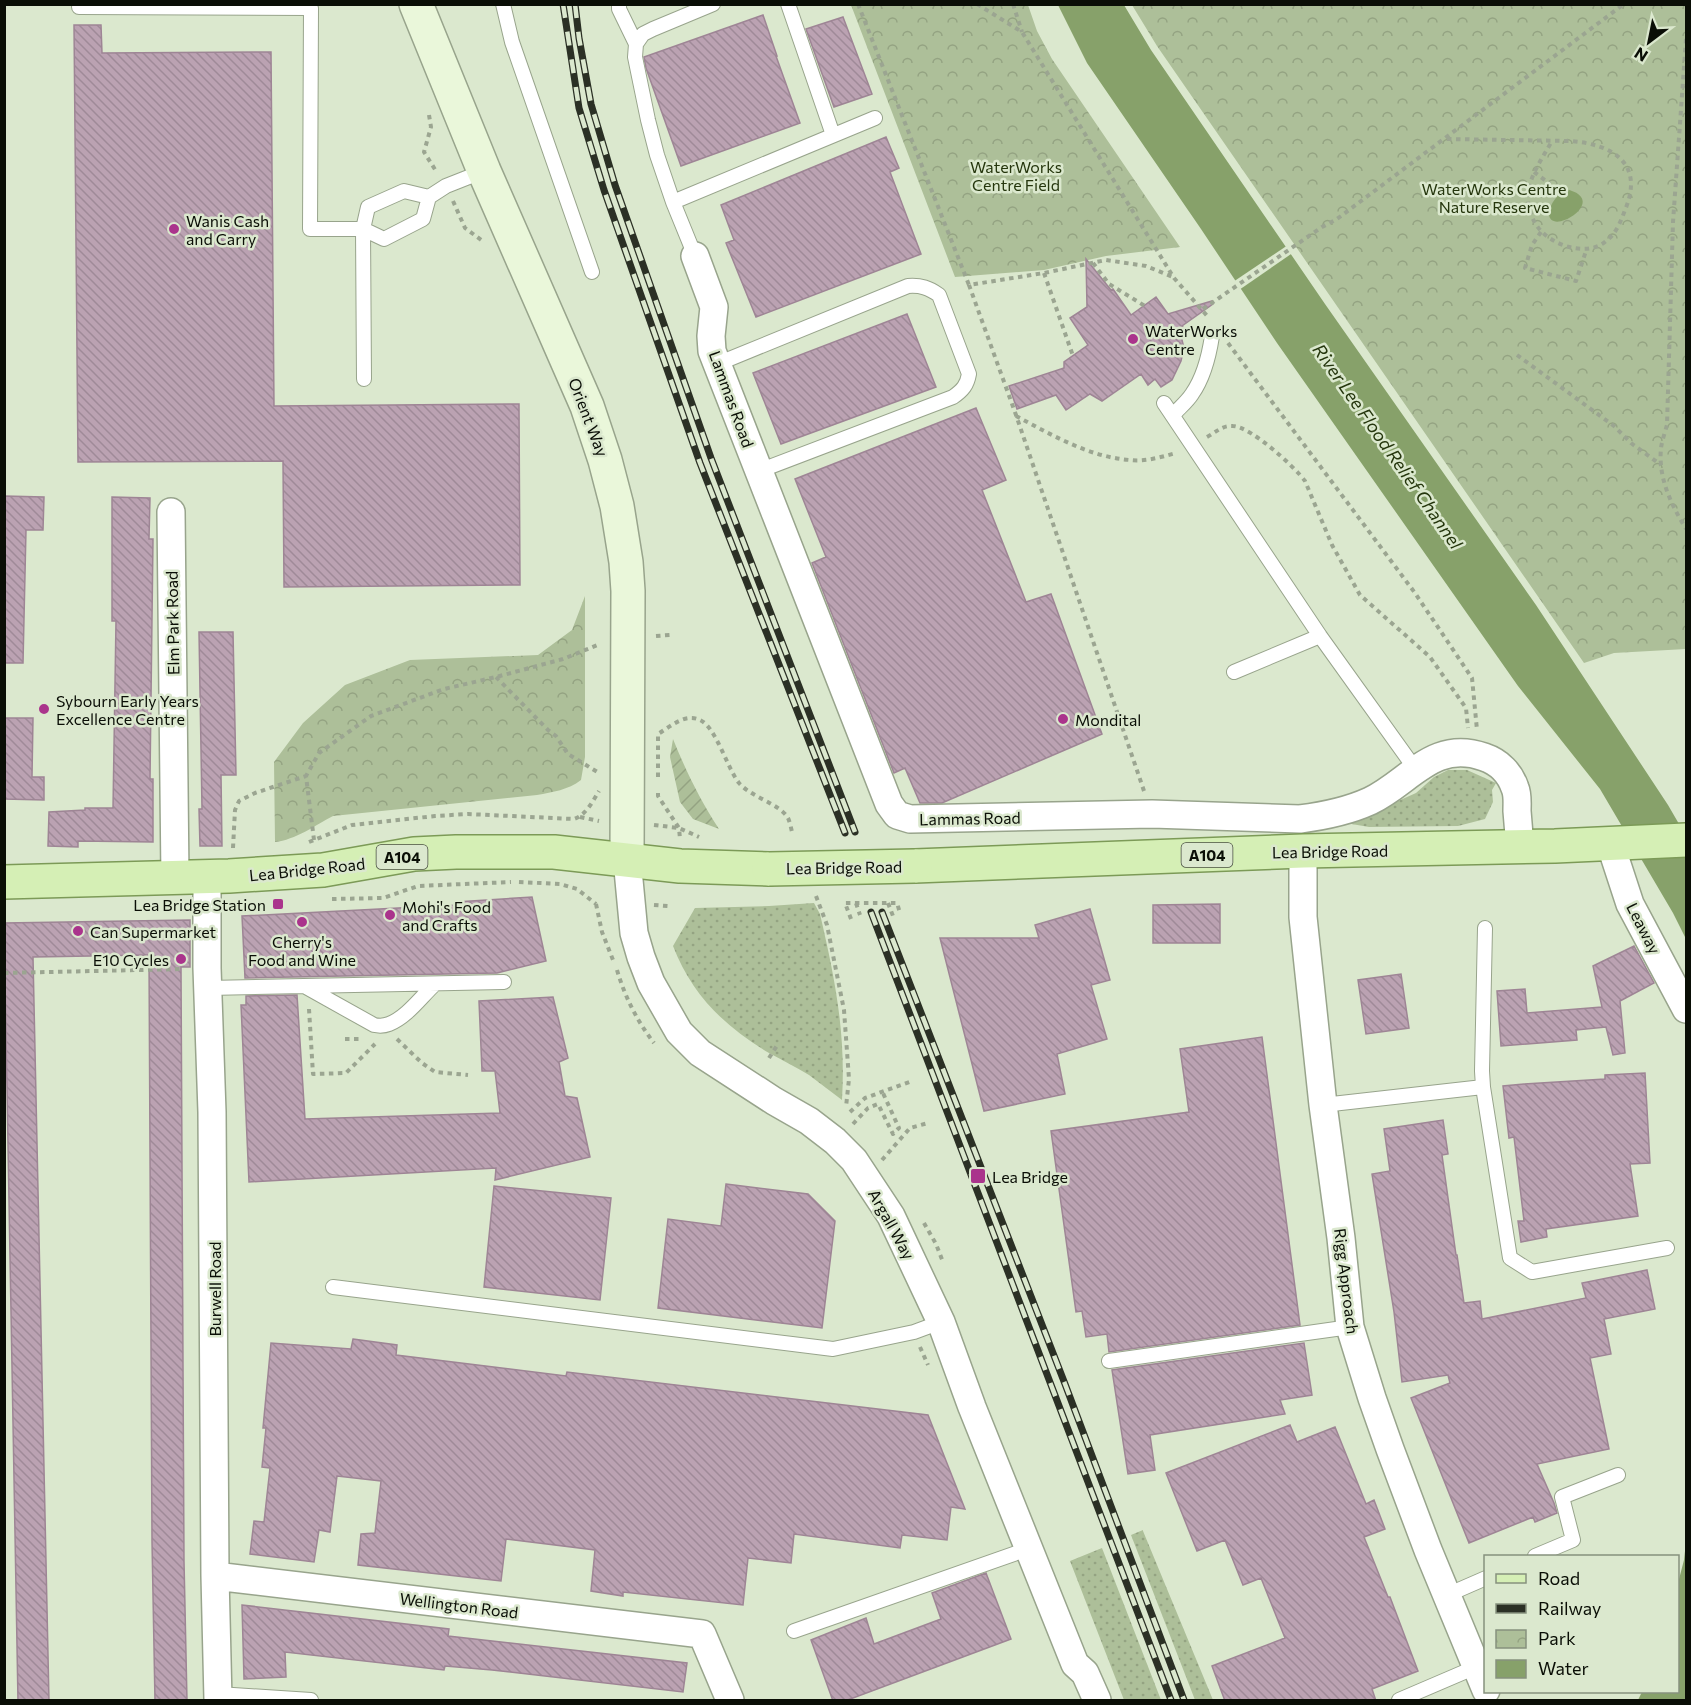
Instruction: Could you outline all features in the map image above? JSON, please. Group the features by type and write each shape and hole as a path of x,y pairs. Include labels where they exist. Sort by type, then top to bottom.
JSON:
{"main road":[{"name":"Lea Bridge Road","path":"4,882 207,877 322,870 414,854 456,852 576,853 680,866 769,869 1686,840"}],"street":[{"name":"Orient Way","path":"416,4 484,171 587,406 617,506 628,591 627,859"},
{"name":"Lammas Road","path":"694,256 714,307 712,351 889,804 897,815 910,819 1152,814 1300,819 1324,816 1371,801 1429,760 1442,755 1473,754"},
{"name":"Elm Park Road","path":"171,512 175,878"},
{"path":"1473,754 1500,765 1509,775 1516,790 1520,847"},
{"name":"Leaway","path":"1619,843 1630,904 1686,1009"},
{"name":"Rigg Approach","path":"1303,851 1303,917 1350,1327 1390,1449 1483,1683"},
{"name":"Argall Way","path":"627,859 634,933 641,957 651,983 679,1032 700,1053 809,1121 835,1141 854,1160 891,1216 941,1322 972,1407 1075,1664 1085,1673 1097,1701"},
{"name":"Burwell Road","path":"207,877 207,978 212,1112 218,1697"},
{"name":"Wellington Road","path":"215,1575 702,1634 730,1701"},
{"name":"Argall Way","path":"1075,1664 1070,1675 1080,1701"}],"lane":[{"path":"503,4 512,42 592,272"},
{"path":"619,4 619,9 636,44 635,57 657,155 694,256"},
{"path":"636,44 643,34 713,4"},
{"path":"788,4 833,135"},
{"path":"79,7 311,9 310,228 363,229 384,239 423,219 429,196"},
{"path":"673,202 875,117"},
{"path":"364,379 363,229 368,207 404,190 429,196 446,186 484,171"},
{"path":"717,364 908,286 918,285 939,295 969,374 967,384 962,391 953,397 759,471"},
{"path":"1173,415 1192,394 1202,375 1210,355 1212,329"},
{"path":"1164,403 1320,636 1416,770"},
{"path":"1234,672 1320,636"},
{"path":"1485,928 1483,1087 1510,1258 1532,1272 1667,1248"},
{"path":"207,978 305,986 504,982"},
{"path":"305,986 374,1025 384,1026 401,1017 435,984"},
{"path":"1323,1105 1483,1087"},
{"path":"333,1287 833,1349 914,1332 941,1322"},
{"path":"1109,1361 1350,1327"},
{"path":"1540,1555 1574,1540 1562,1497 1618,1475"},
{"path":"794,1631 1028,1549"},
{"path":"1447,1595 1484,1578"},
{"path":"1399,1701 1483,1683"},
{"path":"218,1697 311,1701"}],"path":[{"path":"858,4 969,285 1152,814"},
{"path":"977,4 1022,32"},
{"path":"1013,4 1022,32 1174,278 1203,309 1212,329"},
{"path":"1203,309 1337,219 1624,4"},
{"path":"1686,39 1673,222 1667,425 1661,448 1665,489 1686,529"},
{"path":"427,105 431,127 424,152 446,186 465,228 491,247"},
{"path":"1446,138 1552,141 1586,143 1606,149 1620,158 1630,172 1631,193 1620,223 1606,242 1592,248 1566,247 1541,232 1532,216 1528,189 1534,172 1552,141"},
{"path":"1534,172 1550,184"},
{"path":"1541,232 1532,245 1525,268 1576,281 1587,248"},
{"path":"969,285 1106,260 1146,266 1174,278"},
{"path":"1093,262 1109,284 1144,306"},
{"path":"1044,273 1073,356"},
{"path":"1226,341 1414,593 1472,678 1477,717 1473,754"},
{"path":"1517,355 1614,426 1662,466"},
{"path":"1016,416 1070,444 1104,456 1131,460 1158,458 1183,452"},
{"path":"1204,439 1224,426 1236,425 1276,451 1299,472 1332,545 1360,595 1430,657 1466,708 1473,754"},
{"path":"314,840 306,776 319,753 371,716 444,689 563,659 606,642"},
{"path":"496,677 556,736 568,754 604,777"},
{"path":"679,828 658,796 658,734 679,721 697,718 712,731 734,775 741,784 788,818 792,832"},
{"path":"233,855 235,810 239,801 255,793 306,776"},
{"path":"576,827 577,818 592,803 601,787"},
{"path":"435,816 436,825"},
{"path":"577,818 598,821"},
{"path":"374,822 375,831"},
{"path":"659,826 679,828 687,832"},
{"name":"Lea Bridge Road","path":"324,899 383,898 418,886 519,882 560,884 577,889 596,904"},
{"path":"576,883 577,889"},
{"path":"813,888 828,926 844,1010 849,1079 846,1107"},
{"path":"851,919 845,903 897,903 900,913"},
{"path":"856,903 860,915"},
{"path":"888,903 893,916"},
{"path":"659,905 668,906"},
{"path":"4,973 207,978"},
{"path":"343,1008 309,1008 313,1074 346,1073 376,1043"},
{"path":"384,1026 422,1063 435,1072 468,1075"},
{"path":"769,1058 778,1044"},
{"path":"850,1112 865,1098 912,1081"},
{"path":"855,1122 868,1108 878,1104 893,1134 899,1128 882,1091"},
{"path":"881,1161 910,1128 928,1123"}],"green space":[{"name":"WaterWorks Centre Field","path":"851,5 1028,5 1037,31 1052,59 1180,247 1106,256 1044,270 955,277"},
{"name":"WaterWorks Centre Nature Reserve","path":"1132,5 1686,5 1686,649 1614,653 1584,663 1157,46"},
{"path":"585,596 585,757 581,780 555,792 537,795 333,816 298,835 275,842 274,762 303,723 345,685 410,660 538,655 572,630"},
{"path":"673,739 694,785 719,829 693,819 680,802 670,757"},
{"path":"1448,770 1467,770 1496,783 1492,790 1493,802 1485,819 1458,826 1369,827 1340,822 1380,809 1416,793 1434,777"},
{"path":"814,903 820,914 838,1006 843,1075 842,1100 809,1075 753,1043 724,1020 711,1008 690,980 673,946 695,908"},
{"path":"1143,1530 1213,1700 1195,1700 1131,1535"},
{"path":"1102,1548 1161,1700 1124,1700 1070,1561"}],"water":[{"name":"River Lee Flood Relief Channel","path":"1058,5 1124,5 1151,50 1325,304 1536,605 1686,836 1686,939 1600,789 1518,686 1277,343 1087,63"},
{"path":"1565,189 1578,194 1583,201 1581,208 1566,219 1558,222 1551,220 1549,213 1551,206"},
{"path":"1686,1542 1686,1700 1638,1700 1642,1693 1679,1693 1679,1579"}],"pier":[{"path":"1288,245 1294,252 1239,290 1233,282"}],"building":[{"path":"763,15 800,123 681,166 644,57"},
{"path":"843,17 872,94 834,107 806,29"},
{"name":"Wanis Cash and Carry","path":"74,25 101,25 102,53 271,52 274,406 519,404 520,585 284,587 283,461 78,462"},
{"path":"886,137 899,168 890,172 921,254 756,317 726,243 734,240 721,205"},
{"name":"WaterWorks Centre","path":"1086,259 1111,290 1113,289 1131,315 1156,297 1168,314 1212,301 1213,304 1182,326 1185,329 1180,332 1184,348 1181,361 1172,380 1161,387 1155,379 1148,385 1141,374 1102,401 1090,394 1066,410 1056,395 1017,409 1009,386 1064,368 1064,362 1088,345 1070,318 1087,307"},
{"path":"907,314 936,387 781,444 753,373"},
{"path":"976,408 1006,480 982,490 1026,602 1051,594 1102,734 942,803 920,803 905,768 894,773 812,563 826,557 795,479"},
{"path":"4,496 44,497 43,530 26,530 23,663 4,663"},
{"path":"112,497 150,498 149,539 153,539 150,779 153,779 153,842 78,841 78,847 48,846 49,812 113,808 116,621 112,621"},
{"path":"199,632 233,632 236,775 221,775 222,846 200,846 199,809 202,809"},
{"path":"4,718 33,718 32,777 44,777 44,800 4,799"},
{"path":"532,897 546,961 497,973 245,978 242,916 456,905 456,902"},
{"path":"1220,904 1220,943 1153,943 1153,905"},
{"path":"1090,909 1110,980 1091,985 1107,1039 1057,1054 1065,1094 984,1111 940,938 1039,938 1035,925"},
{"path":"190,920 190,967 181,967 184,1561 187,1701 155,1701 149,955 33,957 49,1701 18,1701 4,923"},
{"path":"1634,946 1654,983 1620,1001 1625,1053 1613,1055 1606,1027 1576,1030 1577,1040 1501,1046 1497,991 1525,989 1527,1013 1602,1007 1593,966"},
{"path":"1401,974 1409,1028 1366,1034 1358,980"},
{"path":"297,995 305,1119 500,1113 495,1071 482,1071 479,1001 553,997 568,1058 559,1062 565,1096 577,1098 590,1157 495,1180 496,1168 249,1182 241,1005 246,1005 246,996"},
{"path":"1262,1037 1300,1325 1109,1352 1107,1334 1086,1337 1082,1311 1076,1312 1051,1131 1189,1112 1180,1049"},
{"path":"1645,1073 1650,1163 1630,1164 1638,1216 1546,1229 1547,1237 1521,1242 1518,1221 1524,1221 1514,1137 1509,1138 1503,1086 1605,1079 1605,1075"},
{"path":"1443,1120 1448,1154 1442,1155 1464,1303 1480,1301 1482,1319 1586,1298 1582,1283 1647,1270 1655,1309 1604,1319 1611,1354 1590,1358 1609,1449 1537,1464 1557,1513 1535,1522 1533,1517 1469,1543 1411,1398 1450,1383 1448,1375 1402,1382 1394,1312 1372,1174 1390,1171 1384,1129"},
{"path":"726,1184 808,1194 835,1221 822,1328 658,1308 668,1219 721,1226"},
{"path":"494,1186 611,1198 600,1300 484,1287"},
{"path":"353,1339 397,1345 396,1355 566,1376 567,1372 928,1415 965,1509 951,1507 947,1540 902,1535 900,1548 794,1534 791,1563 748,1558 743,1605 623,1592 623,1596 591,1591 595,1550 506,1539 501,1581 358,1565 361,1534 375,1533 381,1481 337,1476 330,1532 319,1530 314,1562 250,1554 254,1521 264,1522 270,1468 262,1467 266,1428 263,1428 271,1343 351,1349"},
{"path":"1304,1343 1312,1395 1280,1400 1285,1414 1150,1435 1155,1470 1128,1474 1112,1370"},
{"path":"1290,1425 1297,1442 1335,1427 1366,1504 1374,1500 1385,1529 1364,1537 1418,1671 1372,1689 1376,1701 1225,1701 1212,1666 1285,1638 1261,1578 1243,1585 1225,1540 1197,1551 1166,1473"},
{"path":"986,1573 1011,1639 845,1701 833,1701 811,1640 866,1618 874,1644 941,1619 932,1593"},
{"path":"242,1605 449,1629 448,1636 687,1663 683,1692 492,1670 445,1666 444,1670 285,1652 286,1677 244,1679"}],"railway":[{"path":"563,4 579,108 604,190 700,463 845,833"},
{"path":"575,4 591,104 615,185 711,458 855,832"},
{"path":"871,912 1171,1700"},
{"path":"882,912 1065,1384 1184,1700"}],"place":[{"name":"Wanis Cash and Carry","path":"174,229"},
{"name":"WaterWorks Centre","path":"1133,339"},
{"name":"Sybourn Early Years Excellence Centre","path":"44,709"},
{"name":"Mondital","path":"1063,719"},
{"name":"Lea Bridge Station","path":"278,904"},
{"name":"Mohi's Food and Crafts","path":"390,915"},
{"name":"Cherry's Food and Wine","path":"302,922"},
{"name":"Can Supermarket","path":"78,931"},
{"name":"E10 Cycles","path":"181,959"},
{"name":"Lea Bridge","path":"978,1176"}]}
